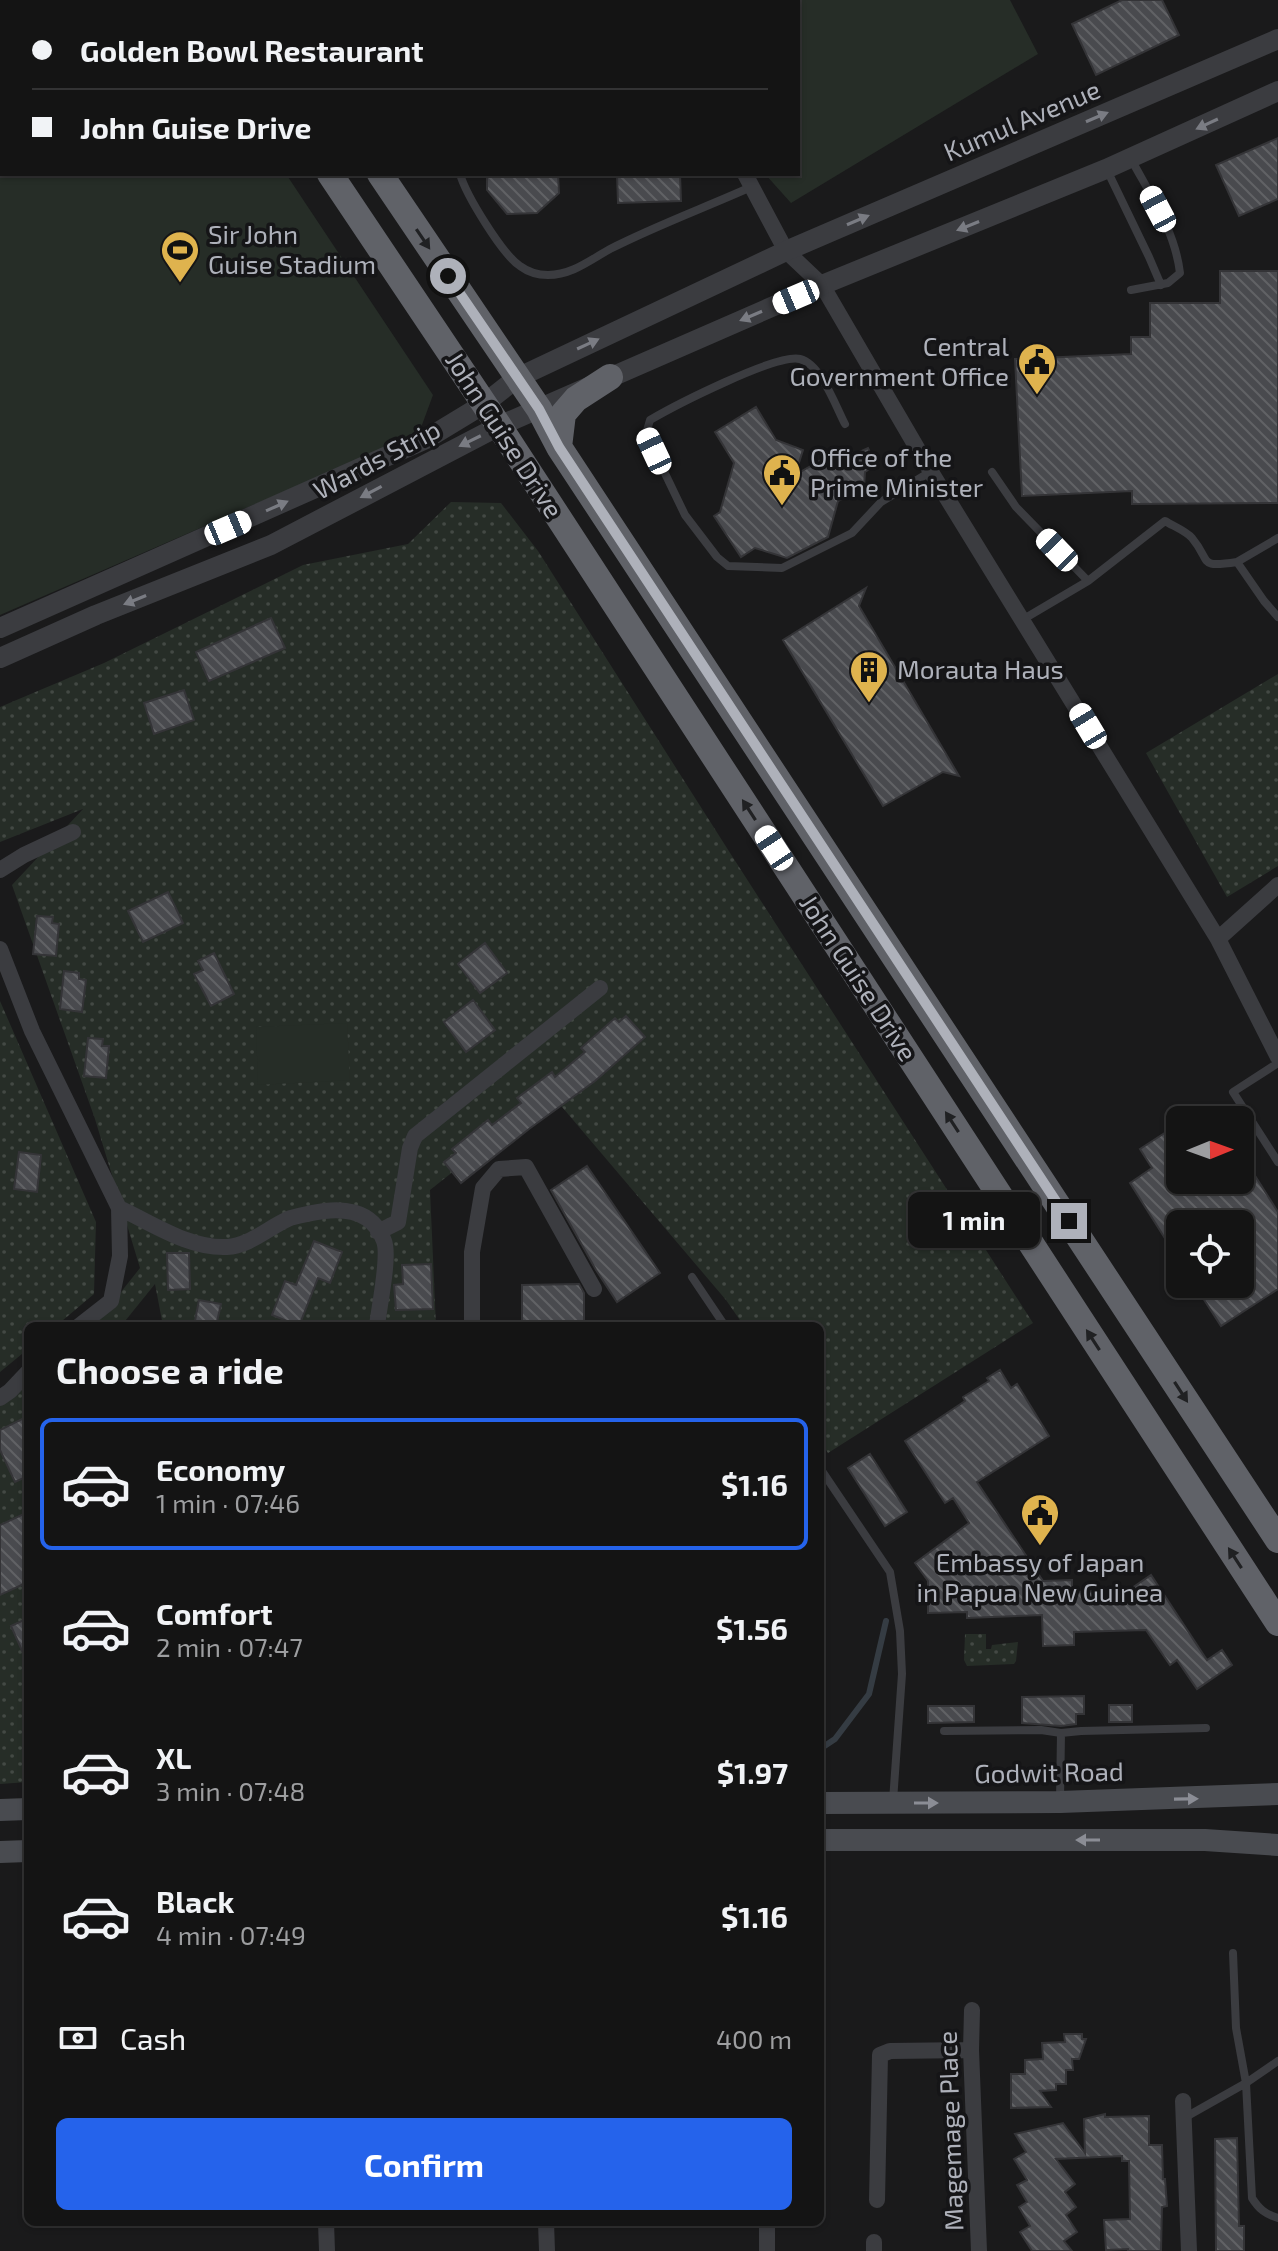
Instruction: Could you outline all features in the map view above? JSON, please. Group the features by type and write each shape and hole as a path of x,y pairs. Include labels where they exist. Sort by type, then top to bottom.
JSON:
{"highway":[{"name":"John Guise Drive","path":"331,176 499,426 1278,1623"},
{"name":"John Guise Drive","path":"381,176 539,409 559,447 1278,1540"},
{"path":"559,447 563,414 576,399 610,377"}],"main road":[{"name":"Godwit Road","path":"824,1803 1060,1802 1278,1794"},
{"path":"0,1810 24,1809"},
{"path":"824,1840 1205,1840 1278,1845"},
{"path":"0,1852 24,1851"}],"street":[{"name":"Kumul Avenue","path":"786,251 1278,39"},
{"path":"822,285 1131,159 1278,91"},
{"path":"748,180 786,251 822,285 931,472 1218,939 1278,1060"},
{"name":"Wards Strip","path":"0,628 428,438 484,404 517,378 786,251"},
{"name":"Wards Strip","path":"0,658 96,615 271,545 499,426 822,285"},
{"path":"0,870 73,832"},
{"path":"1218,939 1278,885"},
{"path":"0,949 32,1031 119,1208 120,1256 111,1301 84,1322"},
{"path":"378,1232 398,1222 410,1148 415,1136 600,988"},
{"path":"472,1322 472,1252 483,1188 499,1169 526,1167 594,1289"},
{"path":"119,1208 194,1244 215,1248 244,1244 290,1218 344,1209 361,1214 384,1241 386,1254 378,1322"},
{"path":"0,1398 24,1376"},
{"name":"Magemage Place","path":"972,2010 979,2251"},
{"path":"877,2200 880,2055 890,2051 971,2050"},
{"path":"1183,2101 1189,2251"},
{"path":"326,2226 327,2251"},
{"path":"546,2226 547,2251"},
{"path":"767,2226 767,2251"}],"lane":[{"path":"1131,159 1172,235 1180,273 1168,283 1131,290"},
{"path":"1106,169 1161,285"},
{"path":"461,176 464,187 517,265 532,273 550,275 576,269 748,180"},
{"path":"845,424 818,372 801,359 780,360 678,403 650,420 646,434 685,515 717,557 728,566 782,568 852,533 881,502 931,472"},
{"path":"992,472 1016,507 1088,581"},
{"path":"1022,620 1088,581 1165,521 1192,537 1205,561 1217,565 1237,562 1278,538"},
{"path":"1237,562 1278,617"},
{"path":"1278,1060 1233,1092 1278,1162"},
{"path":"692,1277 722,1322"},
{"path":"824,1474 890,1572 900,1631 902,1674 893,1803"},
{"path":"944,1731 1041,1730 1061,1733 1206,1728"},
{"path":"1060,1802 1061,1733"},
{"path":"1233,1953 1236,2028 1246,2083 1252,2198 1267,2215 1278,2218"},
{"path":"1183,2118 1246,2083 1278,2061"}],"shaded area":[{"path":"800,0 1010,0 1038,54 791,203 767,176 800,176"},
{"name":"Sir John Guise Stadium","path":"0,176 287,176 433,395 419,433 0,615"},
{"path":"451,502 501,503 538,551 1033,1323 828,1453 824,1447 824,1322 741,1322 551,1094 430,1190 436,1322 162,1322 155,1284 124,1322 97,1322 140,1268 95,1119 12,885 83,809 0,842 0,707 104,663 303,565 408,544"},
{"path":"1278,674 1278,866 1227,897 1146,753"},
{"path":"0,1001 96,1222 94,1294 61,1322 24,1322 24,1352 0,1372"},
{"path":"347,1023 350,1080 258,1085 256,1027"},
{"path":"24,1377 24,1782 0,1784 0,1392"},
{"path":"965,1634 986,1634 986,1649 991,1649 992,1645 1018,1642 1016,1661 1014,1664 967,1666 964,1660"}],"building":[{"path":"1122,0 1162,0 1179,35 1096,75 1072,24"},
{"path":"1278,138 1278,199 1239,216 1216,165"},
{"path":"487,176 558,176 559,193 537,213 507,214 487,190"},
{"path":"617,176 680,176 681,201 618,203"},
{"path":"1220,271 1278,271 1278,503 1132,504 1132,491 1022,496 1015,359 1131,354 1131,337 1150,337 1150,303 1220,303"},
{"path":"756,407 776,440 803,450 795,475 840,449 855,454 868,448 876,465 865,472 864,487 838,501 828,537 787,558 755,548 741,557 714,516 720,512 734,463 715,432"},
{"name":"Morauta Haus","path":"866,588 859,606 959,776 943,772 883,806 783,640"},
{"path":"271,618 285,648 209,681 196,652"},
{"path":"184,690 194,720 154,734 144,703"},
{"path":"168,892 183,923 143,942 128,911"},
{"path":"37,916 53,917 52,923 59,924 56,956 33,954"},
{"path":"485,943 507,973 480,993 458,964"},
{"path":"214,953 234,994 211,1006 194,974 203,970 198,961"},
{"path":"64,971 79,973 79,979 86,980 82,1012 60,1009"},
{"path":"473,1000 495,1030 466,1052 444,1022"},
{"path":"626,1016 645,1037 595,1081 461,1183 444,1162 456,1153 452,1149 488,1120 492,1125 521,1103 517,1098 552,1072 555,1077 585,1052 581,1048 615,1018 619,1022"},
{"path":"88,1038 103,1039 102,1046 109,1046 106,1078 84,1076"},
{"path":"1166,1132 1166,1194 1254,1194 1254,1174 1278,1212 1278,1289 1221,1326 1203,1298 1254,1298 1254,1210 1166,1210 1166,1240 1130,1183 1152,1168 1140,1149"},
{"path":"19,1152 41,1155 37,1192 14,1189"},
{"path":"587,1166 660,1273 617,1302 551,1190"},
{"path":"314,1241 342,1252 330,1283 318,1278 301,1322 289,1322 272,1315 285,1281 296,1285"},
{"path":"167,1253 189,1253 190,1289 168,1290"},
{"path":"431,1264 433,1309 396,1310 394,1285 403,1284 402,1265"},
{"path":"579,1284 584,1293 584,1322 522,1322 522,1285"},
{"path":"199,1300 221,1304 217,1322 195,1322"},
{"path":"1000,1370 1011,1388 1017,1384 1049,1436 977,1482 1043,1581 1072,1580 1072,1592 1129,1590 1151,1575 1207,1660 1222,1650 1232,1665 1197,1689 1177,1660 1170,1665 1146,1630 1074,1632 1074,1645 1043,1646 1042,1615 967,1618 967,1612 928,1613 928,1581 915,1563 969,1523 953,1498 945,1503 905,1441 965,1401 963,1397 989,1381 987,1378"},
{"path":"24,1418 24,1478 15,1482 0,1450 0,1430"},
{"path":"870,1454 907,1512 885,1526 848,1468"},
{"path":"24,1514 24,1584 0,1595 0,1525"},
{"path":"24,1620 24,1655 11,1626"},
{"path":"1084,1696 1084,1714 1076,1714 1076,1724 1022,1723 1022,1697"},
{"path":"1109,1705 1132,1705 1132,1722 1109,1722"},
{"path":"928,1706 974,1706 974,1722 928,1723"},
{"path":"1064,2034 1082,2034 1082,2039 1086,2039 1079,2059 1072,2059 1073,2070 1066,2070 1066,2084 1056,2084 1056,2090 1040,2091 1051,2107 1011,2108 1011,2074 1025,2074 1025,2060 1043,2059 1042,2043 1065,2042"},
{"path":"1105,2114 1105,2117 1149,2116 1149,2145 1162,2145 1167,2206 1162,2207 1161,2251 1106,2250 1104,2220 1130,2219 1129,2161 1122,2161 1122,2156 1056,2159 1075,2184 1065,2192 1076,2207 1066,2215 1077,2232 1064,2241 1072,2251 1032,2251 1020,2232 1030,2226 1019,2207 1027,2202 1017,2185 1027,2180 1014,2159 1026,2152 1015,2134 1063,2123 1085,2153 1084,2119"},
{"path":"1237,2138 1239,2226 1244,2226 1244,2251 1216,2251 1215,2139"}],"waterway":[{"path":"824,1746 835,1739 869,1694 886,1621"}],"place":[{"name":"Sir John Guise Stadium","path":"180,284"},
{"name":"Central Government Office","path":"1037,396"},
{"name":"Office of the Prime Minister","path":"782,507"},
{"name":"Morauta Haus","path":"869,704"},
{"name":"Embassy of Japan in Papua New Guinea","path":"1040,1547"}],"route":[{"path":"448,276 539,409 559,447 1069,1221"}]}
